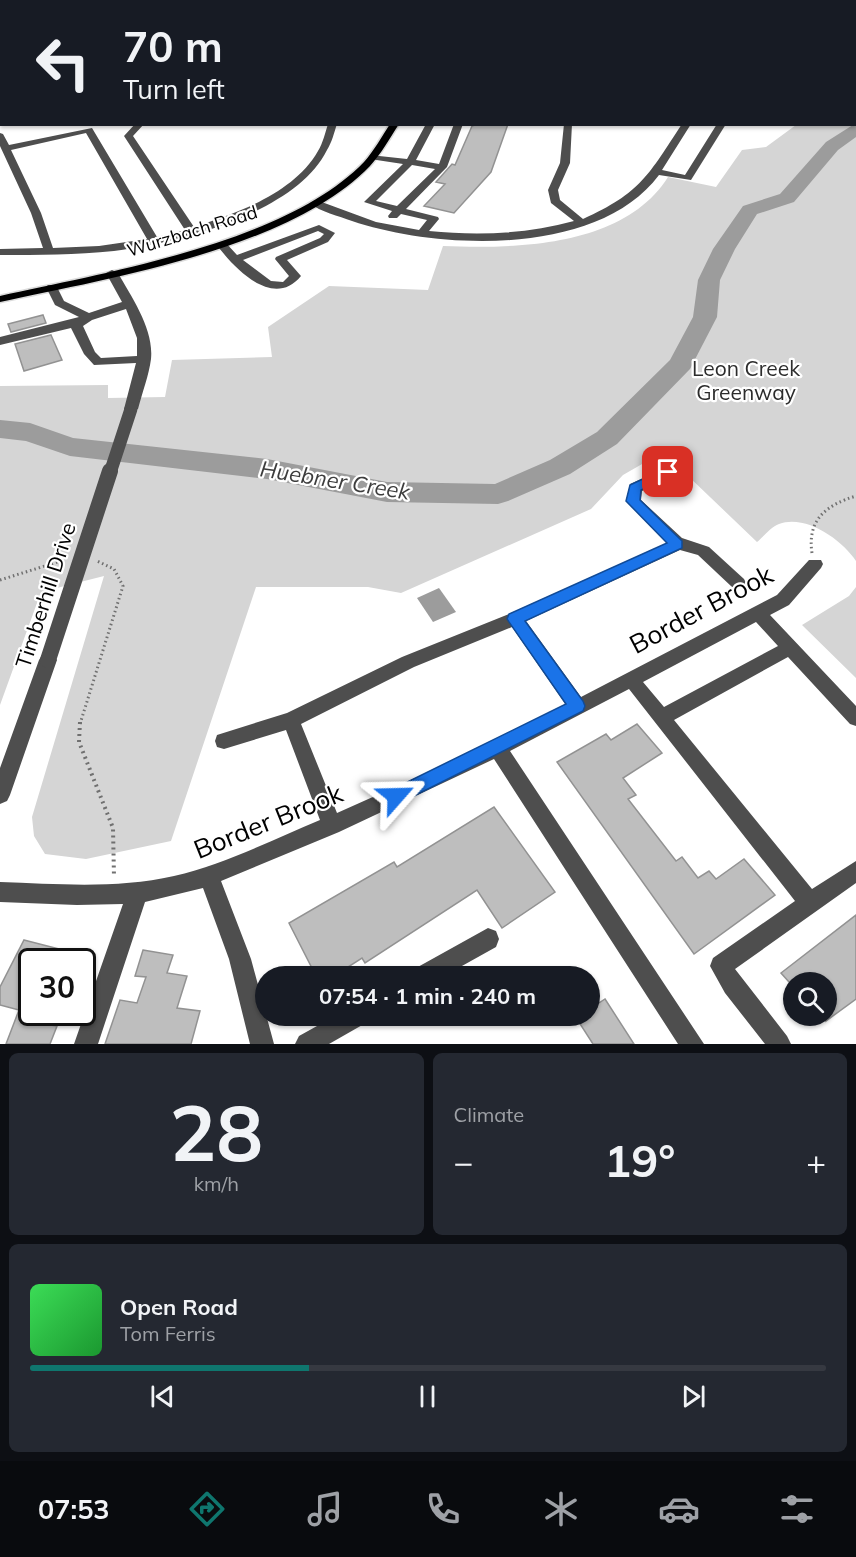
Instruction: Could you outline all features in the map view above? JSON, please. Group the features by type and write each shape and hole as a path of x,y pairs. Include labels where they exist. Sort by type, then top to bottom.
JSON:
{"main road":[{"name":"Wurzbach Road","path":"0,299 112,273 220,244 274,224 315,203 362,169 394,126"}],"street":[{"path":"138,126 128,136 191,231"},
{"path":"0,252 131,245 191,231 248,210 294,185 321,154 330,140 333,126"},
{"path":"422,234 434,219 369,202 411,163 426,140 430,126"},
{"path":"382,226 442,167 458,126"},
{"path":"568,126 565,163 553,190 555,201 581,222"},
{"path":"315,203 382,226 422,234 505,236 548,230 581,222 629,199 655,171 686,126"},
{"path":"655,171 688,178 721,126"},
{"path":"6,148 89,130 153,240"},
{"path":"0,136 36,213 48,251"},
{"path":"373,157 442,167"},
{"path":"274,224 291,237"},
{"path":"220,244 236,259 262,282 275,287 284,285 295,276 280,259 324,240 330,232 320,228 236,259"},
{"path":"83,320 77,328 90,354 98,362 145,359 143,333 112,273"},
{"path":"52,287 59,303 83,320"},
{"path":"0,341 83,320 129,304"},
{"name":"Timberhill Drive","path":"0,795 48,660 131,409 145,359"},
{"path":"668,472 635,488 633,501 678,544"},
{"path":"224,741 291,720 408,662 515,619 678,544 687,543 702,549 738,583"},
{"name":"Border Brook","path":"0,892 112,894 138,892 209,878 332,825 497,748 758,613 788,595 815,564"},
{"path":"758,613 856,718"},
{"path":"515,619 577,706"},
{"path":"657,714 788,647"},
{"path":"630,678 809,902"},
{"path":"291,720 332,825"},
{"path":"497,748 692,1044"},
{"path":"779,1044 751,1006 728,981 722,966 809,902 856,872"},
{"path":"209,878 240,959 262,1044"},
{"path":"86,1044 138,892"},
{"path":"441,966 488,939"},
{"path":"307,1044 338,1026"}],"path":[{"path":"815,564 810,536 819,513 835,502 856,496"},
{"path":"0,580 57,560 66,560"},
{"path":"86,560 110,564 119,573 123,586 81,715 79,742 113,828 115,870 112,894"}],"green space":[{"name":"Leon Creek Greenway","path":"795,126 856,126 856,561 833,537 812,526 800,523 779,524 757,542 663,452 623,475 591,509 401,593 368,587 256,587 171,841 86,859 45,854 34,836 32,817 104,576 41,592 0,705 0,386 108,385 108,398 165,397 172,360 272,357 268,327 329,286 428,290 443,246 535,244 566,239 597,230 625,218 649,200 668,177 716,187 742,150 766,147"},
{"path":"856,587 856,678 802,625 849,596"}],"shaded area":[{"path":"439,588 456,612 433,622 417,598"}],"building":[{"path":"472,126 507,126 491,172 454,213 424,206 445,184 436,182 452,164 455,165"},
{"path":"43,315 46,323 11,332 8,324"},
{"path":"51,335 62,360 24,371 15,344"},
{"path":"637,724 662,753 623,778 636,795 628,799 676,861 682,857 698,878 709,871 716,879 744,859 775,895 694,954 557,762 606,734 611,740"},
{"path":"494,807 555,892 502,928 477,890 365,963 362,958 350,966 311,966 289,923 394,862 397,867"},
{"path":"856,915 856,999 837,1013 837,972 783,972 783,975 781,973"},
{"path":"24,940 55,948 20,948"},
{"path":"143,950 173,955 167,973 187,976 177,1008 200,1011 191,1044 105,1044 120,1000 137,1003 146,977 135,976"},
{"path":"18,952 18,1010 0,1005 0,987"},
{"path":"605,999 634,1044 593,1044 581,1026 600,1026 600,1002"},
{"path":"18,1013 18,1026 57,1026 50,1044 6,1044"}],"waterway":[{"name":"Huebner Creek","path":"0,429 30,432 70,447 267,469 387,492 498,494 560,467 607,438 681,364 705,317 709,280 724,249 750,210 787,198 832,146 856,128"}],"route":[{"path":"396,796 497,748 577,706 515,619 678,544 633,501 635,488 668,472"}]}
